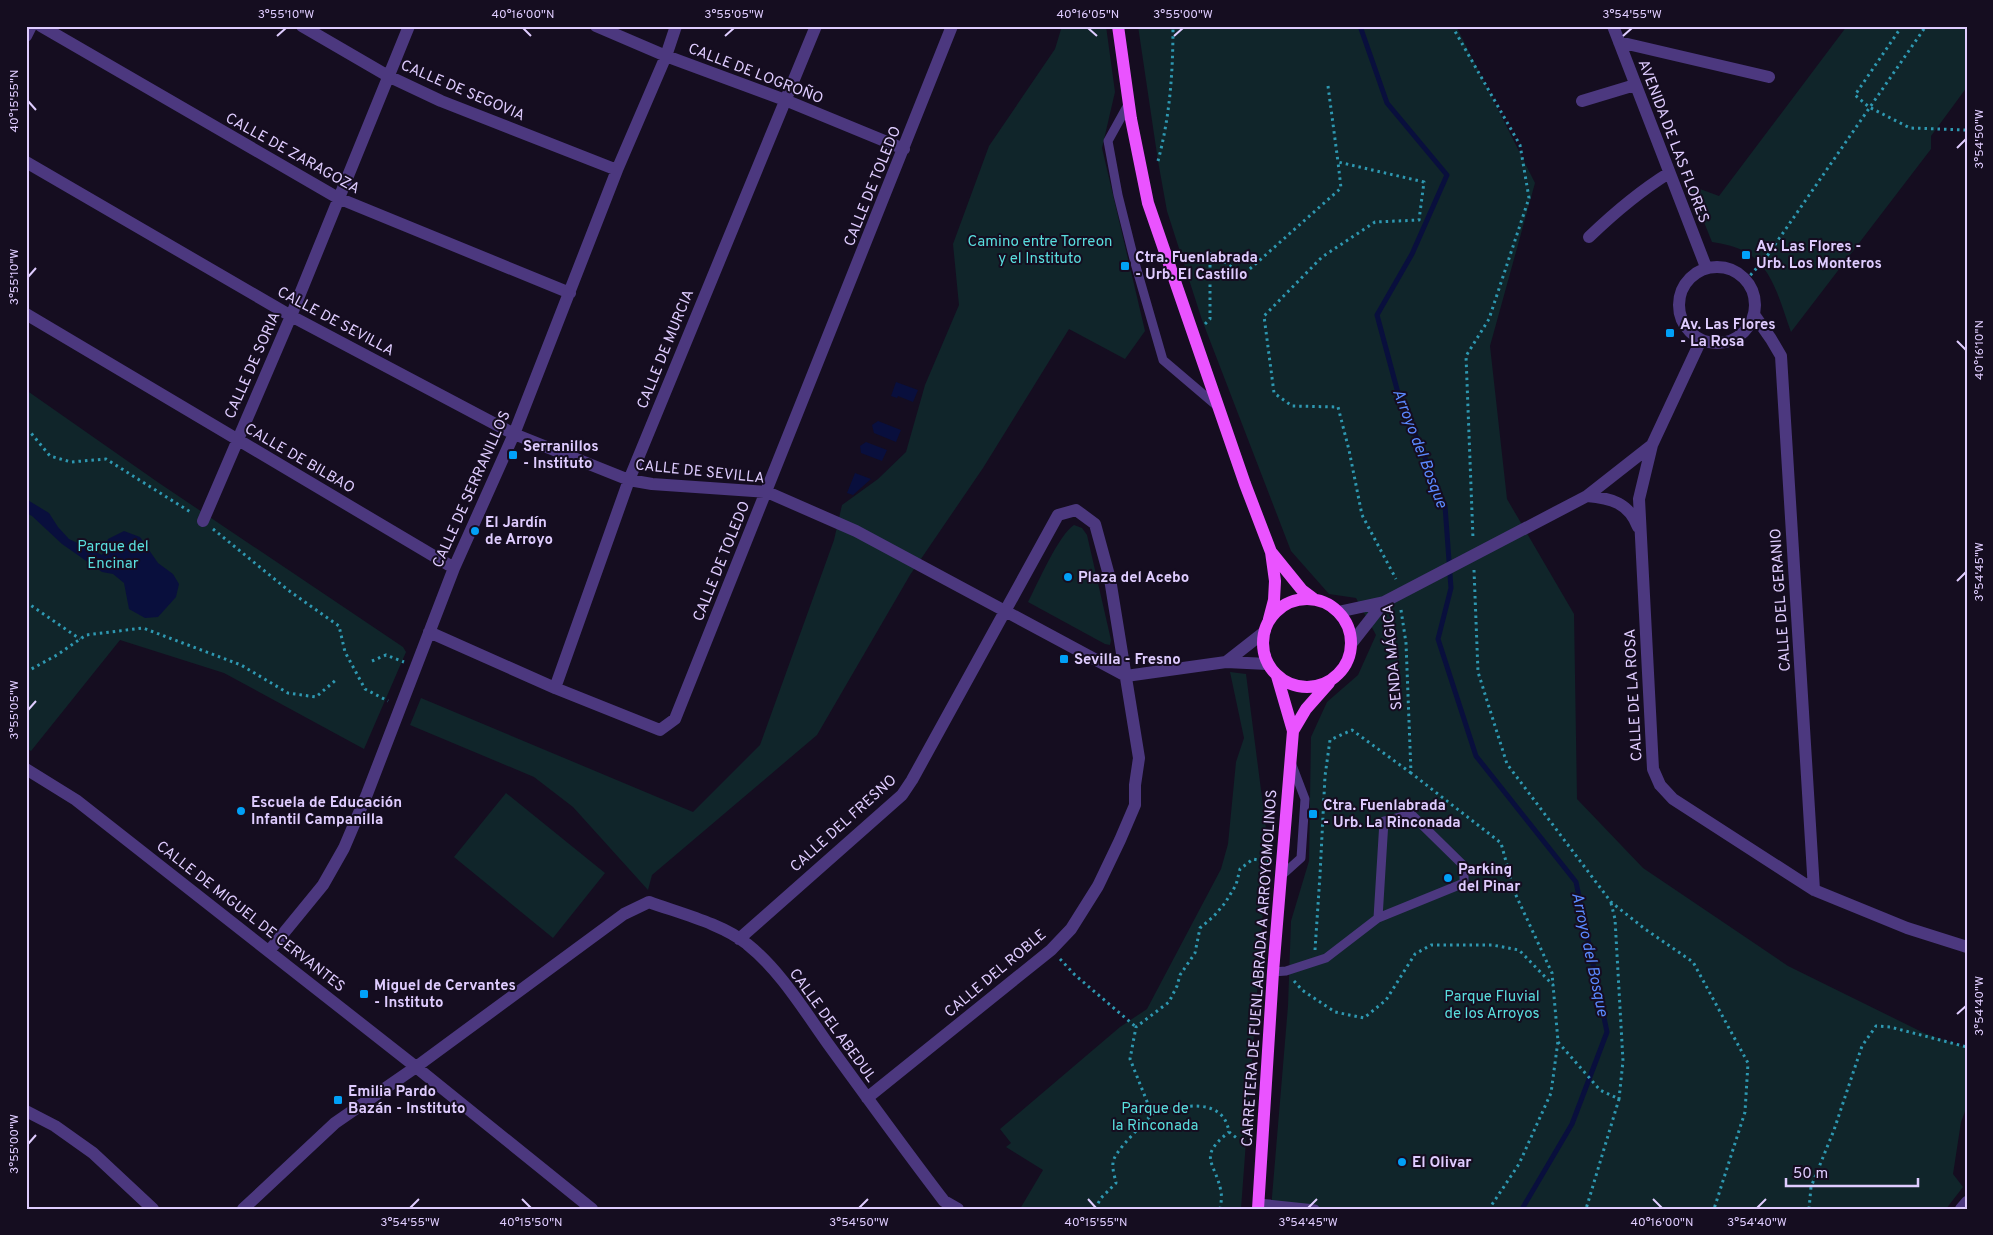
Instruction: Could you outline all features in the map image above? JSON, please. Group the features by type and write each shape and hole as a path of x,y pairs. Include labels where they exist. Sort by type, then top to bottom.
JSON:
{"main road":[{"path":"1118,26 1129,102 1148,203 1218,407 1271,552 1275,581 1274,600 1263,633 1262,643 1268,664 1277,676 1289,683 1303,687 1323,684 1330,681 1340,672 1350,654 1350,632 1346,621 1331,606 1314,599 1302,590 1271,552"},
{"path":"1269,618 1288,602 1314,599"},
{"name":"CARRETERA DE FUENLABRADA A ARROYOMOLINOS","path":"1293,731 1306,709 1340,672"},
{"name":"CARRETERA DE FUENLABRADA A ARROYOMOLINOS","path":"1258,1206 1273,972 1293,731 1277,676"}],"street":[{"path":"26,36 31,26"},
{"name":"CALLE DE ZARAGOZA","path":"41,26 338,198 570,293"},
{"name":"CALLE DE SEGOVIA","path":"302,26 388,76 441,101 617,170"},
{"name":"CALLE DE SORIA","path":"203,521 236,440 291,316 409,26"},
{"name":"CALLE DE LOGROÑO","path":"596,26 666,56 785,100 904,149"},
{"name":"CALLE DE SERRANILLOS","path":"269,951 323,885 344,848 454,568 514,434 617,170 666,56 676,26"},
{"name":"CALLE DE MURCIA","path":"555,688 628,480 816,26"},
{"name":"CALLE DE TOLEDO","path":"429,632 555,688 660,730 675,719 952,26"},
{"name":"AVENIDA DE LAS FLORES","path":"1613,26 1706,267"},
{"path":"1619,42 1769,77"},
{"path":"1582,101 1635,85"},
{"name":"CALLE DE SEVILLA","path":"26,162 291,316 514,434 628,480 652,484 767,492 856,531 1126,676"},
{"path":"1589,237 1648,186 1669,173"},
{"path":"1725,266 1740,272 1746,280 1753,288 1756,302 1755,316 1748,329 1737,338 1725,343 1710,343 1701,340 1688,330 1682,320 1678,304 1680,293 1688,278 1706,267 1725,266"},
{"name":"CALLE DE BILBAO","path":"26,314 454,568"},
{"name":"CALLE DEL GERANIO","path":"1755,316 1780,356 1814,890"},
{"name":"CALLE DE LA ROSA","path":"1701,340 1652,445 1639,499 1653,769 1660,785 1673,799 1814,890 1907,928 1967,947"},
{"path":"1338,612 1384,602 1587,496 1652,445"},
{"name":"CALLE DE LA ROSA","path":"1587,496 1606,498 1625,507 1634,516 1640,535"},
{"path":"1006,610 1058,515 1076,510 1095,524 1110,579 1126,676 1226,662 1268,664"},
{"path":"1351,644 1384,602"},
{"name":"CALLE DEL FRESNO","path":"739,939 902,795 1006,610"},
{"path":"1226,662 1263,633"},
{"name":"CALLE DEL ROBLE","path":"867,1098 1051,950 1071,928 1098,886 1136,805 1135,785 1139,758 1126,676"},
{"name":"CALLE DE MIGUEL DE CERVANTES","path":"26,769 76,800 416,1067 592,1209"},
{"name":"CALLE DEL ABEDUL","path":"416,1067 624,914 649,902 725,930 747,943 770,966 797,1001 944,1201 958,1209"},
{"path":"242,1209 335,1123 416,1067"},
{"path":"26,1111 55,1126 93,1153 153,1209"},
{"path":"1961,1209 1967,1202"}],"lane":[{"path":"1129,102 1108,141 1118,195 1158,342 1164,360 1218,407"},
{"path":"1282,870 1300,858 1305,799 1290,759"},
{"path":"1273,972 1286,971 1326,958 1378,918 1464,883 1464,866 1410,814 1384,822 1378,918"},
{"path":"1258,1206 1315,1209"}],"path":[{"path":"1158,161 1166,129 1171,85 1173,26"},
{"path":"1452,26 1520,146 1528,198 1489,319 1466,356 1473,544"},
{"path":"1902,26 1855,95 1869,107 1910,128 1967,130"},
{"path":"1746,280 1765,259 1926,26"},
{"path":"1193,334 1210,319 1210,252 1243,275 1341,188 1328,86"},
{"path":"1338,162 1424,182 1419,220 1375,222 1322,257 1264,316 1274,392 1292,406 1338,407 1362,515 1396,580"},
{"path":"26,430 31,433 50,456 71,462 106,459 203,521 288,590 338,626 345,652 366,689 400,708"},
{"path":"1474,564 1478,672 1507,764 1611,902 1645,929 1694,962 1748,1064 1745,1112 1714,1209"},
{"path":"26,602 80,639"},
{"name":"SENDA MÁGICA","path":"1400,607 1406,642 1411,773"},
{"path":"26,672 57,655 86,635 143,628 241,665 288,693 316,696 337,679"},
{"path":"372,661 386,655 415,667"},
{"path":"1314,963 1325,776 1330,740 1352,730 1501,843 1514,891 1552,973 1558,1041 1551,1093 1519,1164 1489,1209"},
{"path":"1152,1114 1130,1058 1136,1027 1170,1002 1180,975 1195,953 1200,928 1225,904 1236,885 1240,870 1253,859 1282,870"},
{"path":"1586,1209 1619,1099 1623,1061 1615,919 1611,902"},
{"path":"1286,971 1302,990 1335,1012 1364,1018 1386,1000 1415,954 1432,945 1492,945 1519,950 1553,984"},
{"path":"1051,950 1075,975 1136,1027"},
{"path":"1809,1209 1811,1187 1834,1130 1862,1046 1876,1026 1890,1027 1967,1047"},
{"path":"1558,1041 1600,1090 1619,1099"},
{"path":"1095,1209 1101,1198 1116,1183 1112,1162 1119,1150 1152,1114 1184,1106 1205,1107 1218,1112 1227,1124 1229,1132 1238,1139"},
{"path":"1220,1209 1221,1193 1210,1160 1215,1143 1229,1132"}],"green space":[{"name":"Camino entre Torreon y el Instituto","path":"1062,26 1106,26 1115,92 1102,148 1145,331 1125,359 1069,329 983,468 910,575 817,735 652,875 648,890 573,807 534,777 410,725 421,698 693,812 760,745 834,540 842,505 878,479 906,452 925,385 959,305 953,244 989,146 1055,49"},
{"name":"Parque Fluvial de los Arroyos","path":"1138,26 1456,26 1535,183 1490,346 1507,499 1574,614 1577,799 1643,868 1788,966 1924,1033 1967,1048 1967,1106 1961,1122 1953,1174 1963,1187 1946,1209 1271,1209 1288,1006 1291,921 1309,861 1311,737 1327,702 1358,675 1376,635 1356,598 1329,594 1291,551 1202,320 1167,211"},
{"path":"1847,26 1967,26 1967,87 1931,136 1931,149 1791,332 1775,288 1763,267 1742,250 1712,242 1689,185 1719,196"},
{"name":"Parque del Encinar","path":"26,390 159,483 403,647 406,652 364,749 224,673 120,640 31,751 26,748"},
{"name":"Plaza del Acebo","path":"1074,525 1082,528 1087,535 1111,640 1110,645 1028,602 1055,549 1068,530"},
{"name":"Parque de la Rinconada","path":"1230,672 1246,674 1268,844 1241,1209 1020,1209 1043,1170 1006,1147 1011,1143 1000,1129 1120,1027 1147,1009 1221,869 1228,844 1236,762 1244,738"},
{"path":"506,793 605,873 553,938 454,857"}],"shaded area":[{"path":"896,382 918,390 913,402 898,396 897,398 891,396"},
{"path":"878,421 901,430 896,442 874,433 872,425"},
{"path":"866,442 887,450 882,461 861,453 860,446"},
{"path":"855,473 871,479 853,495 847,493"},
{"path":"26,499 49,513 69,539 102,555 108,539 124,531 140,537 158,563 173,574 179,584 176,597 158,617 145,618 129,609 124,583 113,574 102,572 62,544 32,516 26,513"}],"waterway":[{"name":"Arroyo del Bosque","path":"1360,26 1387,103 1447,175 1412,254 1377,315 1398,393 1445,506 1451,588 1438,639 1476,756 1576,882 1607,1032 1572,1124 1522,1209"}],"place":[{"name":"Av. Las Flores - Urb. Los Monteros","path":"1746,255"},
{"name":"Ctra. Fuenlabrada - Urb. El Castillo","path":"1125,266"},
{"name":"Av. Las Flores - La Rosa","path":"1670,333"},
{"name":"Serranillos - Instituto","path":"513,455"},
{"name":"El Jardín de Arroyo","path":"475,531"},
{"name":"Plaza del Acebo","path":"1068,577"},
{"name":"Sevilla - Fresno","path":"1064,659"},
{"name":"Escuela de Educación Infantil Campanilla","path":"241,811"},
{"name":"Ctra. Fuenlabrada - Urb. La Rinconada","path":"1313,814"},
{"name":"Parking del Pinar","path":"1448,878"},
{"name":"Miguel de Cervantes - Instituto","path":"364,994"},
{"name":"Emilia Pardo Bazán - Instituto","path":"338,1100"},
{"name":"El Olivar","path":"1402,1162"}]}
